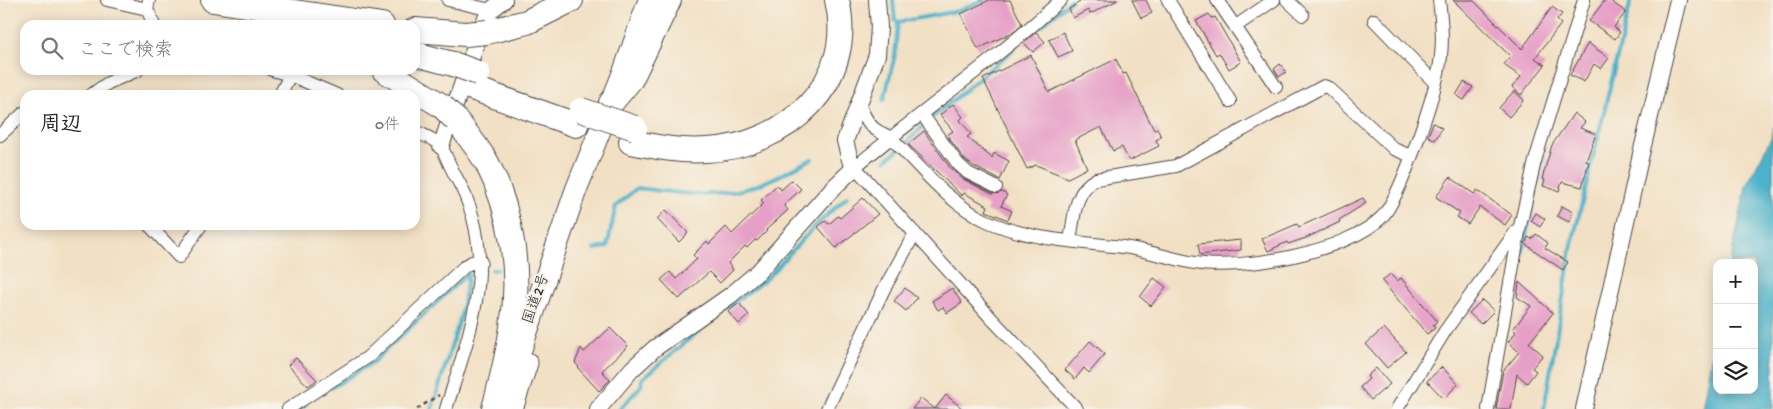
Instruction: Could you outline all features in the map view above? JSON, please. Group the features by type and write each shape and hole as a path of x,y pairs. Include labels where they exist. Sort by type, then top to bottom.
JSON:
{"highway":[{"path":"212,0 264,20"},
{"path":"212,0 290,20"},
{"path":"212,0 348,20"},
{"path":"545,15 565,0"},
{"path":"420,29 487,19 507,28 545,15 571,0"},
{"name":"国道2号","path":"576,190 634,0"},
{"name":"国道2号","path":"500,409 576,190 611,104 649,0"},
{"path":"611,104 631,79 669,0"},
{"path":"633,135 712,137 747,130 778,114 793,103 816,73 822,57 826,32 821,0"},
{"path":"420,65 450,72 578,118 690,151 725,148 761,138 792,121 818,95 834,65 840,34 837,0"},
{"path":"420,57 450,72"},
{"path":"392,75 414,90"},
{"path":"420,94 449,113 476,147 493,176 512,243 515,305 508,351 494,409"},
{"path":"512,409 535,338 547,270"}],"street":[{"path":"108,0 148,4 153,20"},
{"path":"441,146 480,33 487,19 448,0"},
{"path":"876,0 879,27 877,55 846,141 850,160 990,318 1077,409"},
{"path":"598,409 632,369 655,348 731,295 759,271 831,190 855,167 890,137 1020,38 1061,0"},
{"path":"1168,0 1230,102"},
{"path":"1218,0 1276,87"},
{"path":"1236,26 1274,0"},
{"path":"1287,0 1303,15"},
{"path":"859,105 866,119 875,130 890,137 943,193 971,212 1015,232 1135,249 1196,264 1273,261 1302,255 1333,244 1365,229 1382,217 1411,156 1436,83 1442,31 1439,0"},
{"path":"1488,409 1520,226 1535,162 1584,0"},
{"path":"1584,409 1640,154 1678,0"},
{"path":"1374,20 1436,83"},
{"path":"99,90 108,83 126,75"},
{"path":"282,90 290,75 325,90"},
{"path":"1070,241 1080,194 1090,182 1096,179 1176,166 1324,86 1329,88 1394,149 1411,156"},
{"path":"922,114 958,164 968,172 996,187"},
{"path":"0,135 20,117"},
{"path":"420,133 441,146 474,215 481,262 475,307 446,409"},
{"path":"1397,409 1446,331 1520,226"},
{"path":"154,230 179,257 198,230"},
{"path":"827,409 884,289 915,233"},
{"path":"288,409 368,357 464,267 472,262 481,262"}],"path":[{"path":"417,409 435,396"}],"water":[{"path":"1773,127 1773,409 1702,409 1713,347 1713,394 1758,394 1758,259 1731,259 1746,186 1771,138"}],"building":[{"path":"989,0 1010,0 1022,24 1011,33 978,49 961,14"},
{"path":"1083,0 1118,0 1090,14 1088,10 1073,18 1069,9"},
{"path":"1132,0 1146,0 1152,13 1141,18"},
{"path":"1453,0 1473,0 1522,49 1552,7 1562,14 1557,20 1561,24 1535,58 1545,65 1521,95 1512,87 1521,77 1504,65 1510,56"},
{"path":"1605,0 1609,0 1626,12 1614,27 1620,32 1615,39 1589,21"},
{"path":"1209,14 1211,18 1215,17 1241,62 1229,69 1219,53 1216,55 1196,21"},
{"path":"1036,32 1045,42 1033,52 1024,43"},
{"path":"1063,32 1072,51 1058,57 1049,40"},
{"path":"1588,43 1609,58 1601,69 1594,64 1584,82 1570,75"},
{"path":"1031,55 1049,92 1116,59 1123,74 1126,73 1154,130 1157,128 1161,137 1156,140 1159,146 1129,161 1122,147 1113,151 1101,127 1075,140 1087,168 1068,178 1036,165 1027,169 983,79"},
{"path":"1280,64 1286,72 1279,77 1274,69"},
{"path":"1464,82 1473,87 1464,100 1456,95"},
{"path":"1514,91 1524,100 1509,117 1499,108"},
{"path":"953,104 963,117 960,120 971,134 967,137 992,158 994,153 1009,161 1000,180 973,166 964,159 947,135 953,131 940,115"},
{"path":"1574,113 1585,122 1580,128 1596,134 1586,161 1589,162 1582,187 1562,182 1559,191 1543,186 1545,180 1542,179 1552,145"},
{"path":"1433,123 1442,128 1435,140 1428,136"},
{"path":"924,131 951,169 963,179 992,194 1002,192 1007,195 1001,206 1012,211 1008,220 986,211 988,206 964,193 962,196 908,144"},
{"path":"1450,177 1474,194 1477,190 1512,215 1505,225 1480,207 1468,224 1457,217 1460,213 1436,197"},
{"path":"792,180 801,189 784,205 788,210 757,241 755,240 747,248 745,246 728,263 733,270 720,283 709,272 679,299 661,280 670,272 676,279 697,259 693,255 707,241 709,244 726,227 732,234 764,203 761,200 777,185 781,190"},
{"path":"863,198 878,214 836,248 818,227 825,221 829,224 838,216 840,218"},
{"path":"1363,198 1366,203 1339,220 1340,222 1306,238 1288,244 1287,242 1268,251 1262,239 1297,224 1299,227"},
{"path":"1562,206 1573,212 1569,222 1557,216"},
{"path":"666,210 688,233 679,242 657,219"},
{"path":"1536,213 1545,219 1540,227 1531,221"},
{"path":"1536,234 1548,243 1545,248 1568,262 1563,270 1525,244 1528,237 1532,239"},
{"path":"1241,240 1241,250 1200,255 1198,244"},
{"path":"1390,274 1397,281 1401,278 1437,321 1433,325 1435,328 1427,334 1382,281"},
{"path":"1154,278 1166,287 1151,306 1140,297"},
{"path":"1519,282 1553,313 1529,343 1543,355 1532,368 1536,371 1527,383 1517,374 1511,409 1496,409 1503,371 1519,352 1508,342 1516,332 1513,329 1531,306 1517,297"},
{"path":"905,288 917,298 906,311 894,301"},
{"path":"952,288 962,303 947,313 943,307 938,310 932,301"},
{"path":"1482,300 1494,311 1481,324 1469,313"},
{"path":"739,303 749,315 739,324 728,312"},
{"path":"610,328 628,346 602,371 610,380 599,391 575,363 581,348 584,352"},
{"path":"1384,328 1406,352 1387,368 1366,344"},
{"path":"1090,341 1105,354 1089,373 1084,368 1075,379 1065,370"},
{"path":"296,358 317,380 308,386 288,365"},
{"path":"1442,367 1458,384 1444,399 1427,381"},
{"path":"1376,368 1390,384 1371,400 1360,387 1369,379 1367,376"},
{"path":"946,395 963,409 935,409"},
{"path":"921,398 935,409 912,409"}],"waterway":[{"path":"893,0 895,20 898,22"},
{"path":"884,100 895,55 898,22 958,11 983,0"},
{"path":"1040,27 1071,0"},
{"path":"1544,409 1572,244 1631,0"},
{"path":"933,117 1014,49"},
{"path":"904,145 923,126"},
{"path":"886,160 898,150"},
{"path":"1517,278 1543,156"},
{"path":"594,249 607,247 616,206 637,188 674,193 725,193 747,189 766,182 812,159"},
{"path":"620,409 641,386 642,379 713,319 768,277 814,227 847,197"},
{"path":"492,270 497,269"},
{"path":"331,388 373,362 469,274"},
{"path":"432,409 461,315 468,275"},
{"path":"300,409 306,404"}]}
